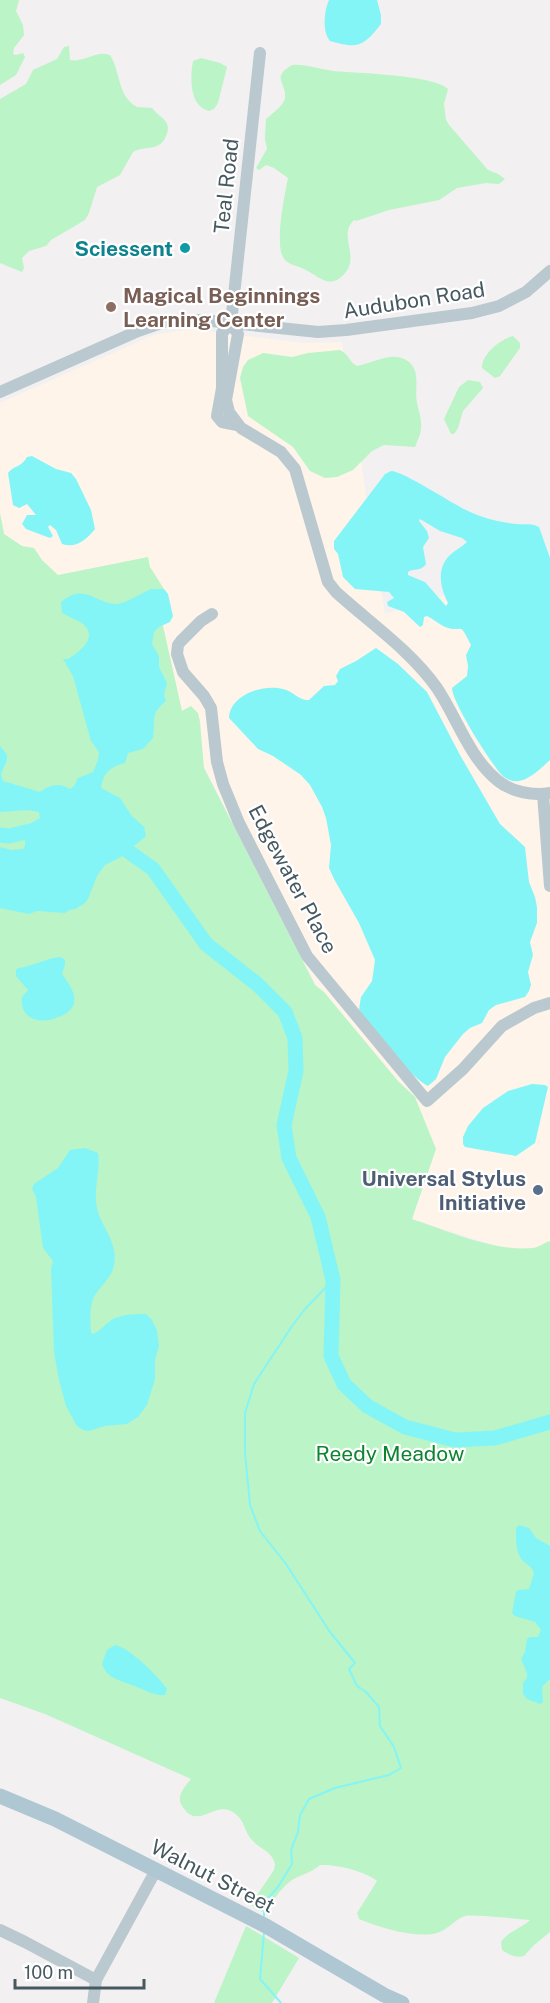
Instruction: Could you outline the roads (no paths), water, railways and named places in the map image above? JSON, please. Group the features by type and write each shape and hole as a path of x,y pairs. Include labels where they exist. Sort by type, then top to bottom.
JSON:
{"main road":[{"name":"Walnut Street","path":"0,1796 55,1819 266,1926 384,1995 402,2003"}],"street":[{"name":"Teal Road","path":"260,53 231,323 238,334 226,400 230,415 237,425 281,452 295,469 326,576 336,592 409,657 436,687 477,759 498,782 519,791 547,794"},
{"name":"Audubon Road","path":"0,392 157,324 183,319 325,333 472,313 499,306 517,298 550,271"},
{"name":"Edgewater Place","path":"212,614 181,640 177,654 183,672 204,696 211,708 217,762 223,784 239,823 309,959 427,1101 463,1069 502,1026 534,1008 550,1003"},
{"path":"547,794 550,886"},
{"path":"93,2003 96,1980 156,1870"},
{"path":"0,1930 96,1980"}],"water":[{"path":"329,0 377,0 381,24 364,42 359,44 347,45 330,41 327,37 325,21"},
{"path":"32,456 56,469 71,473 76,479 91,510 95,529 81,542 72,545 62,544 56,530 50,525 48,527 53,536 50,538 26,529 22,524 27,515 36,515 27,504 19,508 13,505 8,473 27,457"},
{"path":"391,471 406,476 472,513 503,522 539,527 550,558 550,760 521,781 507,779 501,774 458,706 452,688 467,676 466,655 471,645 464,632 460,629 445,627 427,616 424,617 423,625 420,627 404,612 388,606 387,602 394,598 389,592 355,589 343,577 338,554 334,549 334,541 385,474","holes":["420,519 440,531 462,538 467,542 450,555 442,568 443,592 448,603 446,606 425,582 408,575 408,572 422,568 426,564 423,547 429,538"]},
{"path":"151,589 164,589 168,594 173,616 170,622 154,632 152,644 159,656 159,667 167,683 164,695 166,701 155,714 153,738 143,749 128,753 125,763 108,771 103,778 101,788 120,798 131,815 144,827 146,836 121,857 105,865 97,876 88,899 75,909 65,913 37,911 29,914 0,908 0,847 11,850 23,849 26,827 40,818 39,812 28,810 0,812 0,746 7,755 1,774 3,781 40,792 54,785 70,789 78,778 93,772 98,760 99,752 91,741 73,676 63,659 68,659 83,648 89,638 89,632 80,622 62,613 61,602 69,596 83,594 109,603 120,604"},
{"path":"376,648 398,664 427,692 500,824 525,847 529,882 537,907 537,923 530,942 533,955 528,972 531,985 529,991 525,997 496,1005 489,1010 482,1023 463,1034 445,1057 436,1079 428,1086 402,1063 359,1009 361,997 372,981 375,960 359,923 329,868 331,845 322,807 310,785 301,775 258,749 229,718 235,703 249,693 258,690 283,689 302,699 309,700 324,686 335,685 340,669"},
{"path":"61,957 65,960 62,974 74,995 73,1006 69,1011 53,1019 35,1020 23,1010 22,997 28,990 16,976 16,970"},
{"path":"532,1084 548,1087 535,1143 516,1156 465,1147 463,1137 468,1126 483,1108 508,1091"},
{"path":"85,1148 98,1153 97,1208 112,1242 115,1257 111,1273 94,1296 90,1317 91,1332 95,1333 117,1317 146,1314 157,1331 159,1346 155,1360 155,1379 147,1405 138,1417 127,1424 105,1426 89,1431 77,1426 66,1406 59,1380 54,1352 51,1269 53,1261 43,1248 36,1197 32,1189 34,1184 58,1168 70,1150"},
{"path":"519,1525 529,1528 536,1538 550,1546 550,1679 542,1687 543,1702 540,1704 527,1699 523,1694 523,1683 527,1678 527,1673 521,1659 525,1652 527,1639 538,1637 541,1630 535,1622 512,1613 516,1592 529,1589 534,1573 521,1559 518,1551 516,1528"},
{"path":"115,1645 128,1651 151,1670 167,1689 165,1695 151,1693 116,1679 104,1669 102,1664 107,1650"}],"waterway":[{"path":"0,835 9,836 43,828"},
{"path":"112,842 153,869 206,944 257,984 285,1012 295,1038 296,1071 284,1125 289,1158 318,1217 333,1280 331,1356 344,1384 367,1406 405,1427 455,1440 495,1438 550,1422"},
{"path":"264,1916 264,1908 270,1896 292,1864 291,1850 298,1832 300,1815 309,1799 335,1788 389,1775 401,1768 394,1747 380,1726 379,1707 366,1692 357,1686 349,1669 355,1663 330,1632 286,1564 260,1531 250,1505 245,1453 245,1413 254,1384 292,1326 333,1280"},
{"path":"264,1932 260,1979 281,2003"}],"place":[{"name":"Sciessent","path":"185,248"},
{"name":"Magical Beginnings Learning Center","path":"111,307"},
{"name":"Universal Stylus Initiative","path":"538,1190"}],"park label":[{"name":"Reedy Meadow","path":"390,1453"}]}
